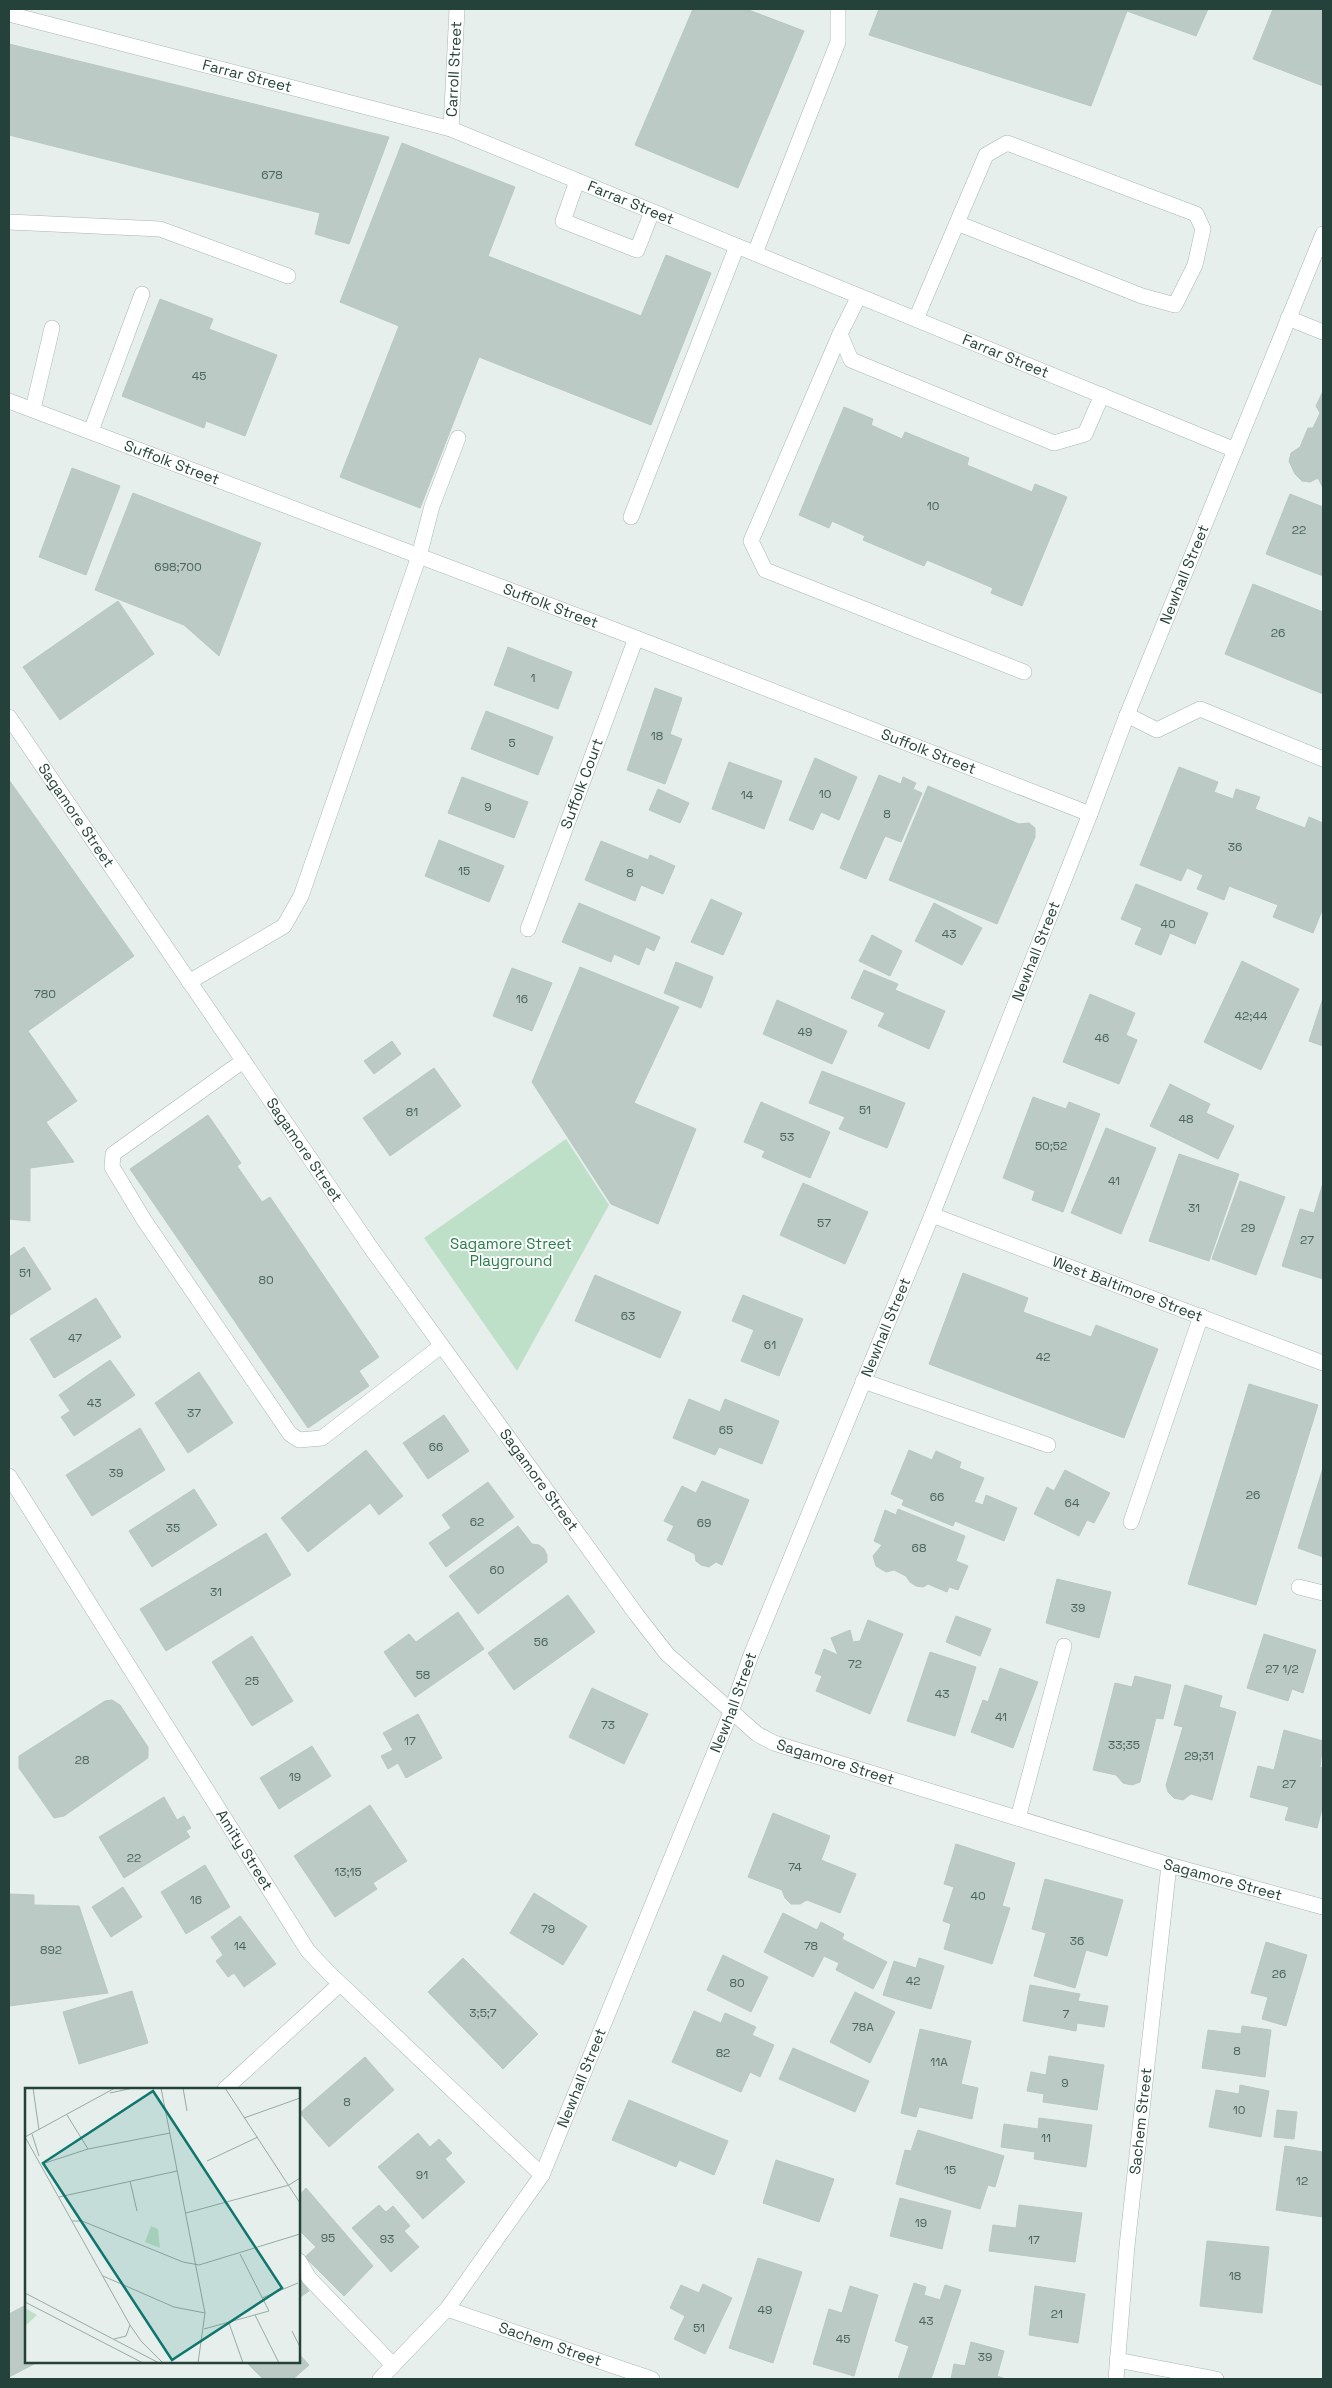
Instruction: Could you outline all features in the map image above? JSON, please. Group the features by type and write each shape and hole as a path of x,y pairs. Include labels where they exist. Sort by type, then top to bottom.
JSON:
{"street":[{"name":"Carroll Street","path":"451,129 457,9"},
{"path":"755,253 838,42 838,9"},
{"name":"Farrar Street","path":"9,14 451,129 1235,450"},
{"path":"916,319 986,155 1007,143 1196,214 1203,229 1195,266 1175,305 1142,296 957,223"},
{"path":"577,181 563,221 637,250 652,212"},
{"path":"9,222 160,229 288,276"},
{"name":"Newhall Street","path":"380,2379 447,2309 542,2175 731,1712 751,1655 932,1215 1127,715 1323,234"},
{"path":"631,517 737,246"},
{"path":"91,431 142,294"},
{"path":"859,296 840,334 751,541 765,570 1024,672"},
{"path":"1288,318 1323,332"},
{"path":"33,410 52,328"},
{"path":"840,334 851,360 1054,443 1085,434 1102,395"},
{"name":"Suffolk Street","path":"9,401 636,638 1090,814"},
{"path":"189,982 284,926 301,896 419,556 432,506 458,438"},
{"name":"Suffolk Court","path":"528,929 636,638"},
{"path":"1127,715 1157,730 1200,709 1323,759"},
{"name":"Sagamore Street","path":"9,717 371,1248 666,1654 757,1734 774,1744 1169,1864 1323,1907"},
{"path":"243,1061 114,1154 112,1167 144,1220 290,1434 299,1440 322,1438 441,1346"},
{"name":"West Baltimore Street","path":"932,1215 1323,1363"},
{"path":"1132,1522 1201,1316"},
{"path":"863,1381 1048,1445"},
{"name":"Amity Street","path":"9,1476 308,1951 340,1984 542,2175"},
{"path":"1299,1587 1323,1593"},
{"path":"1018,1818 1064,1646"},
{"name":"Sachem Street","path":"1116,2379 1128,2236 1169,1864"},
{"path":"226,2088 340,1984"},
{"path":"300,2263 309,2278 393,2365"},
{"name":"Sachem Street","path":"447,2309 652,2379"},
{"path":"1117,2360 1216,2379"}],"green space":[{"name":"Sagamore Street Playground","path":"566,1139 609,1205 517,1371 424,1238"}],"building":[{"path":"693,9 746,9 804,31 738,188 635,145"},
{"path":"879,9 1208,9 1196,36 1127,11 1091,106 869,35"},
{"path":"1273,9 1323,9 1323,86 1253,59"},
{"path":"9,44 389,137 349,244 315,234 320,213 9,135"},
{"path":"402,143 515,187 488,256 641,316 666,255 711,273 651,425 479,357 420,508 340,477 399,326 340,302"},
{"path":"160,299 213,319 209,329 277,355 245,436 206,421 204,428 122,396"},
{"path":"1323,391 1323,488 1318,478 1310,482 1302,481 1295,474 1289,461 1291,453 1300,447 1308,428 1313,428 1320,413 1316,406"},
{"path":"844,407 873,419 871,425 902,439 905,432 969,458 967,465 1032,492 1035,484 1067,497 1022,606 991,593 993,588 927,560 924,566 863,540 865,536 832,521 829,528 799,515"},
{"path":"72,468 120,486 86,575 39,557"},
{"path":"133,493 261,543 219,656 184,625 95,590"},
{"path":"1290,494 1323,507 1323,576 1266,554"},
{"path":"1253,584 1323,612 1323,694 1225,654"},
{"path":"118,601 154,654 60,720 23,667"},
{"path":"508,647 572,672 558,709 494,685"},
{"path":"655,688 682,698 670,734 682,739 665,784 627,770"},
{"path":"486,711 553,737 538,775 471,749"},
{"path":"815,758 857,777 839,820 821,812 813,830 789,820"},
{"path":"729,762 782,781 764,829 712,809"},
{"path":"1179,767 1218,782 1214,792 1233,799 1236,789 1260,797 1255,809 1305,828 1309,817 1323,823 1323,908 1313,933 1273,917 1278,905 1229,886 1224,900 1197,889 1203,875 1187,868 1181,881 1140,865"},
{"path":"879,775 901,784 903,777 916,783 913,789 922,793 901,842 885,836 866,879 840,868"},
{"path":"462,777 528,802 514,838 448,813"},
{"path":"9,780 134,956 28,1031 77,1101 46,1122 74,1162 30,1168 30,1221 9,1219"},
{"path":"928,786 1019,824 1029,823 1035,828 1035,837 997,924 889,880"},
{"path":"658,789 689,803 680,823 649,810"},
{"path":"439,840 504,866 489,902 425,876"},
{"path":"601,841 648,860 650,855 675,866 663,894 641,885 635,901 585,880"},
{"path":"1136,884 1208,913 1195,944 1170,933 1161,955 1135,944 1142,928 1121,919"},
{"path":"711,899 742,913 723,955 691,942"},
{"path":"579,903 660,937 654,951 646,947 639,965 614,954 611,962 562,942"},
{"path":"934,903 982,928 962,965 915,941"},
{"path":"872,935 902,951 890,976 859,961"},
{"path":"1242,961 1299,989 1261,1070 1204,1042"},
{"path":"676,962 713,977 701,1008 664,993"},
{"path":"580,967 679,1007 634,1103 696,1129 658,1224 611,1204 532,1082"},
{"path":"512,968 552,983 532,1031 493,1016"},
{"path":"864,970 898,984 895,990 945,1011 929,1049 878,1026 885,1013 851,998"},
{"path":"1090,994 1135,1013 1126,1035 1137,1040 1119,1084 1063,1062"},
{"path":"1323,998 1323,1046 1309,1041"},
{"path":"777,1000 847,1031 832,1064 763,1034"},
{"path":"392,1041 401,1054 374,1074 364,1061"},
{"path":"434,1068 461,1106 390,1156 363,1118"},
{"path":"822,1071 905,1103 887,1148 839,1129 845,1117 809,1103"},
{"path":"1170,1084 1210,1104 1206,1113 1234,1126 1218,1159 1150,1126"},
{"path":"1033,1097 1066,1109 1069,1102 1100,1114 1063,1212 1032,1200 1035,1191 1003,1178"},
{"path":"761,1102 830,1132 810,1178 762,1157 765,1151 744,1142"},
{"path":"208,1115 241,1163 237,1166 262,1202 270,1197 379,1357 359,1371 369,1386 308,1428 130,1169"},
{"path":"1106,1128 1156,1148 1121,1234 1071,1213"},
{"path":"1179,1154 1239,1174 1209,1261 1149,1241"},
{"path":"1240,1181 1285,1197 1256,1275 1212,1259"},
{"path":"803,1183 868,1212 845,1264 780,1235"},
{"path":"1323,1183 1323,1279 1282,1266 1300,1209 1314,1213"},
{"path":"24,1247 51,1289 9,1316 9,1257"},
{"path":"963,1273 1028,1298 1023,1312 1091,1337 1096,1325 1158,1349 1124,1438 929,1364"},
{"path":"595,1275 681,1312 660,1358 575,1321"},
{"path":"743,1295 803,1319 779,1376 741,1361 754,1330 732,1321"},
{"path":"96,1298 121,1337 54,1378 30,1339"},
{"path":"110,1360 135,1395 74,1436 61,1417 70,1411 59,1395"},
{"path":"199,1372 233,1423 188,1453 155,1403"},
{"path":"1249,1384 1318,1405 1256,1605 1188,1584"},
{"path":"689,1399 720,1412 725,1399 779,1421 762,1464 719,1447 715,1455 673,1438"},
{"path":"444,1415 469,1451 428,1479 403,1443"},
{"path":"140,1428 165,1470 92,1516 66,1475"},
{"path":"366,1450 403,1496 379,1515 370,1503 308,1552 281,1518"},
{"path":"909,1450 932,1460 936,1451 961,1462 959,1468 984,1478 974,1502 983,1505 986,1495 1017,1508 1004,1541 955,1521 953,1526 902,1505 904,1500 891,1494"},
{"path":"1323,1468 1323,1557 1298,1548"},
{"path":"1065,1470 1110,1493 1094,1523 1087,1520 1079,1536 1034,1514 1047,1487 1054,1491"},
{"path":"702,1481 749,1500 722,1565 716,1562 709,1567 701,1565 696,1561 695,1554 667,1540 674,1526 664,1521 682,1486 696,1493"},
{"path":"488,1482 514,1517 446,1567 429,1543 451,1528 442,1515"},
{"path":"194,1489 217,1525 152,1567 129,1531"},
{"path":"898,1509 965,1536 956,1561 968,1566 958,1590 949,1587 947,1592 928,1584 923,1587 916,1586 906,1576 894,1570 886,1572 876,1566 873,1556 882,1545 874,1541 885,1510 896,1515"},
{"path":"518,1526 532,1544 539,1545 544,1549 547,1555 547,1562 478,1614 449,1576"},
{"path":"266,1533 291,1575 166,1651 140,1609"},
{"path":"1057,1579 1111,1592 1099,1638 1046,1623"},
{"path":"568,1595 595,1632 514,1690 488,1653"},
{"path":"458,1612 484,1649 415,1697 384,1652 409,1634 416,1642"},
{"path":"956,1616 991,1629 980,1656 946,1642"},
{"path":"868,1620 903,1634 870,1714 816,1691 822,1676 815,1673 824,1649 838,1655 831,1638 850,1630 853,1642 860,1641"},
{"path":"1264,1634 1316,1650 1303,1693 1292,1689 1288,1701 1247,1688"},
{"path":"252,1636 293,1701 252,1726 212,1662"},
{"path":"930,1652 976,1667 955,1736 907,1721"},
{"path":"1000,1668 1038,1682 1013,1748 971,1732 983,1700 988,1702"},
{"path":"1135,1676 1171,1685 1163,1719 1156,1718 1140,1782 1132,1785 1123,1783 1116,1775 1093,1770 1115,1683 1132,1687"},
{"path":"1185,1685 1222,1696 1219,1707 1236,1712 1212,1800 1191,1794 1183,1800 1174,1798 1168,1792 1166,1785 1183,1727 1174,1725"},
{"path":"592,1688 648,1714 624,1764 569,1737"},
{"path":"112,1700 120,1705 148,1747 148,1758 64,1816 54,1818 19,1768 19,1756 105,1701"},
{"path":"418,1714 442,1758 406,1778 398,1763 388,1769 381,1756 393,1750 383,1733"},
{"path":"1284,1730 1323,1741 1320,1767 1323,1768 1323,1805 1317,1828 1285,1820 1289,1807 1250,1797 1258,1766 1274,1770"},
{"path":"312,1746 331,1776 279,1809 260,1778"},
{"path":"164,1797 177,1820 184,1816 191,1828 186,1831 190,1837 124,1878 99,1837"},
{"path":"370,1805 407,1861 373,1883 377,1889 335,1917 294,1856"},
{"path":"773,1813 830,1836 821,1860 856,1874 840,1913 807,1900 800,1904 791,1904 785,1898 782,1890 748,1877"},
{"path":"956,1844 1015,1863 1002,1906 1010,1908 992,1964 944,1949 951,1924 943,1921 954,1887 944,1884"},
{"path":"205,1865 230,1907 186,1934 161,1892"},
{"path":"1045,1879 1123,1900 1107,1956 1086,1950 1075,1988 1034,1976 1046,1933 1032,1929"},
{"path":"123,1887 142,1917 111,1937 92,1907"},
{"path":"534,1893 587,1926 563,1965 510,1933"},
{"path":"9,1894 34,1895 34,1905 79,1906 108,1993 9,2006"},
{"path":"783,1913 817,1930 821,1922 844,1934 842,1939 887,1962 873,1989 836,1970 839,1963 824,1956 813,1977 764,1952"},
{"path":"240,1916 276,1964 244,1987 234,1973 228,1977 216,1961 223,1955 211,1937"},
{"path":"1266,1942 1307,1955 1286,2026 1262,2019 1268,1997 1251,1993"},
{"path":"723,1955 768,1977 751,2012 707,1990"},
{"path":"463,1958 538,2034 503,2069 428,1992"},
{"path":"919,1958 944,1966 931,2009 883,1995 894,1961 916,1968"},
{"path":"1030,1985 1080,1994 1078,2001 1108,2006 1104,2027 1077,2023 1076,2031 1023,2021"},
{"path":"132,1991 148,2043 79,2064 63,2012"},
{"path":"855,1992 895,2012 870,2063 830,2042"},
{"path":"694,2011 721,2023 725,2013 756,2027 752,2035 774,2045 760,2077 750,2072 741,2092 672,2062"},
{"path":"1242,2026 1271,2030 1265,2077 1202,2068 1208,2030 1241,2034"},
{"path":"920,2029 971,2041 961,2084 978,2088 972,2119 919,2107 916,2117 901,2113"},
{"path":"793,2048 869,2081 855,2112 779,2079"},
{"path":"1049,2056 1104,2065 1097,2110 1043,2102 1044,2094 1027,2091 1031,2072 1046,2075"},
{"path":"365,2057 394,2090 329,2147 300,2113"},
{"path":"1240,2085 1269,2091 1261,2137 1209,2127 1216,2090 1239,2094"},
{"path":"629,2100 728,2141 714,2175 679,2160 676,2167 612,2140"},
{"path":"1277,2110 1297,2112 1294,2139 1274,2137"},
{"path":"1039,2118 1092,2125 1086,2167 1034,2159 1035,2152 1001,2147 1004,2124 1038,2129"},
{"path":"918,2130 1004,2156 995,2187 988,2185 980,2209 896,2184 905,2150 911,2151"},
{"path":"418,2133 430,2147 439,2139 452,2153 445,2159 465,2182 423,2219 378,2167"},
{"path":"1285,2146 1323,2152 1323,2217 1276,2210"},
{"path":"776,2160 834,2179 819,2222 763,2203"},
{"path":"306,2188 373,2266 344,2296 305,2257 316,2247 300,2231 300,2195"},
{"path":"900,2198 951,2211 942,2249 890,2236"},
{"path":"379,2205 386,2212 393,2206 410,2226 404,2231 419,2247 391,2272 352,2228"},
{"path":"1019,2205 1082,2213 1075,2262 989,2251 993,2225 1016,2228"},
{"path":"1207,2241 1269,2247 1262,2313 1200,2306"},
{"path":"758,2258 802,2272 773,2363 729,2348"},
{"path":"300,2278 309,2291 300,2297"},
{"path":"914,2283 926,2287 924,2295 940,2300 945,2285 961,2290 931,2379 898,2379 909,2346 895,2341"},
{"path":"703,2284 732,2298 705,2354 674,2339 685,2316 670,2308 681,2285 699,2293"},
{"path":"850,2286 878,2295 854,2376 813,2364 829,2309 842,2313"},
{"path":"1035,2286 1085,2294 1078,2343 1029,2335"},
{"path":"25,2306 25,2363 36,2363 9,2377 9,2314"},
{"path":"971,2342 1004,2351 997,2376 1006,2379 951,2379 954,2364 965,2366"},
{"path":"300,2355 309,2365 293,2379 263,2379 247,2363 300,2363"}]}
